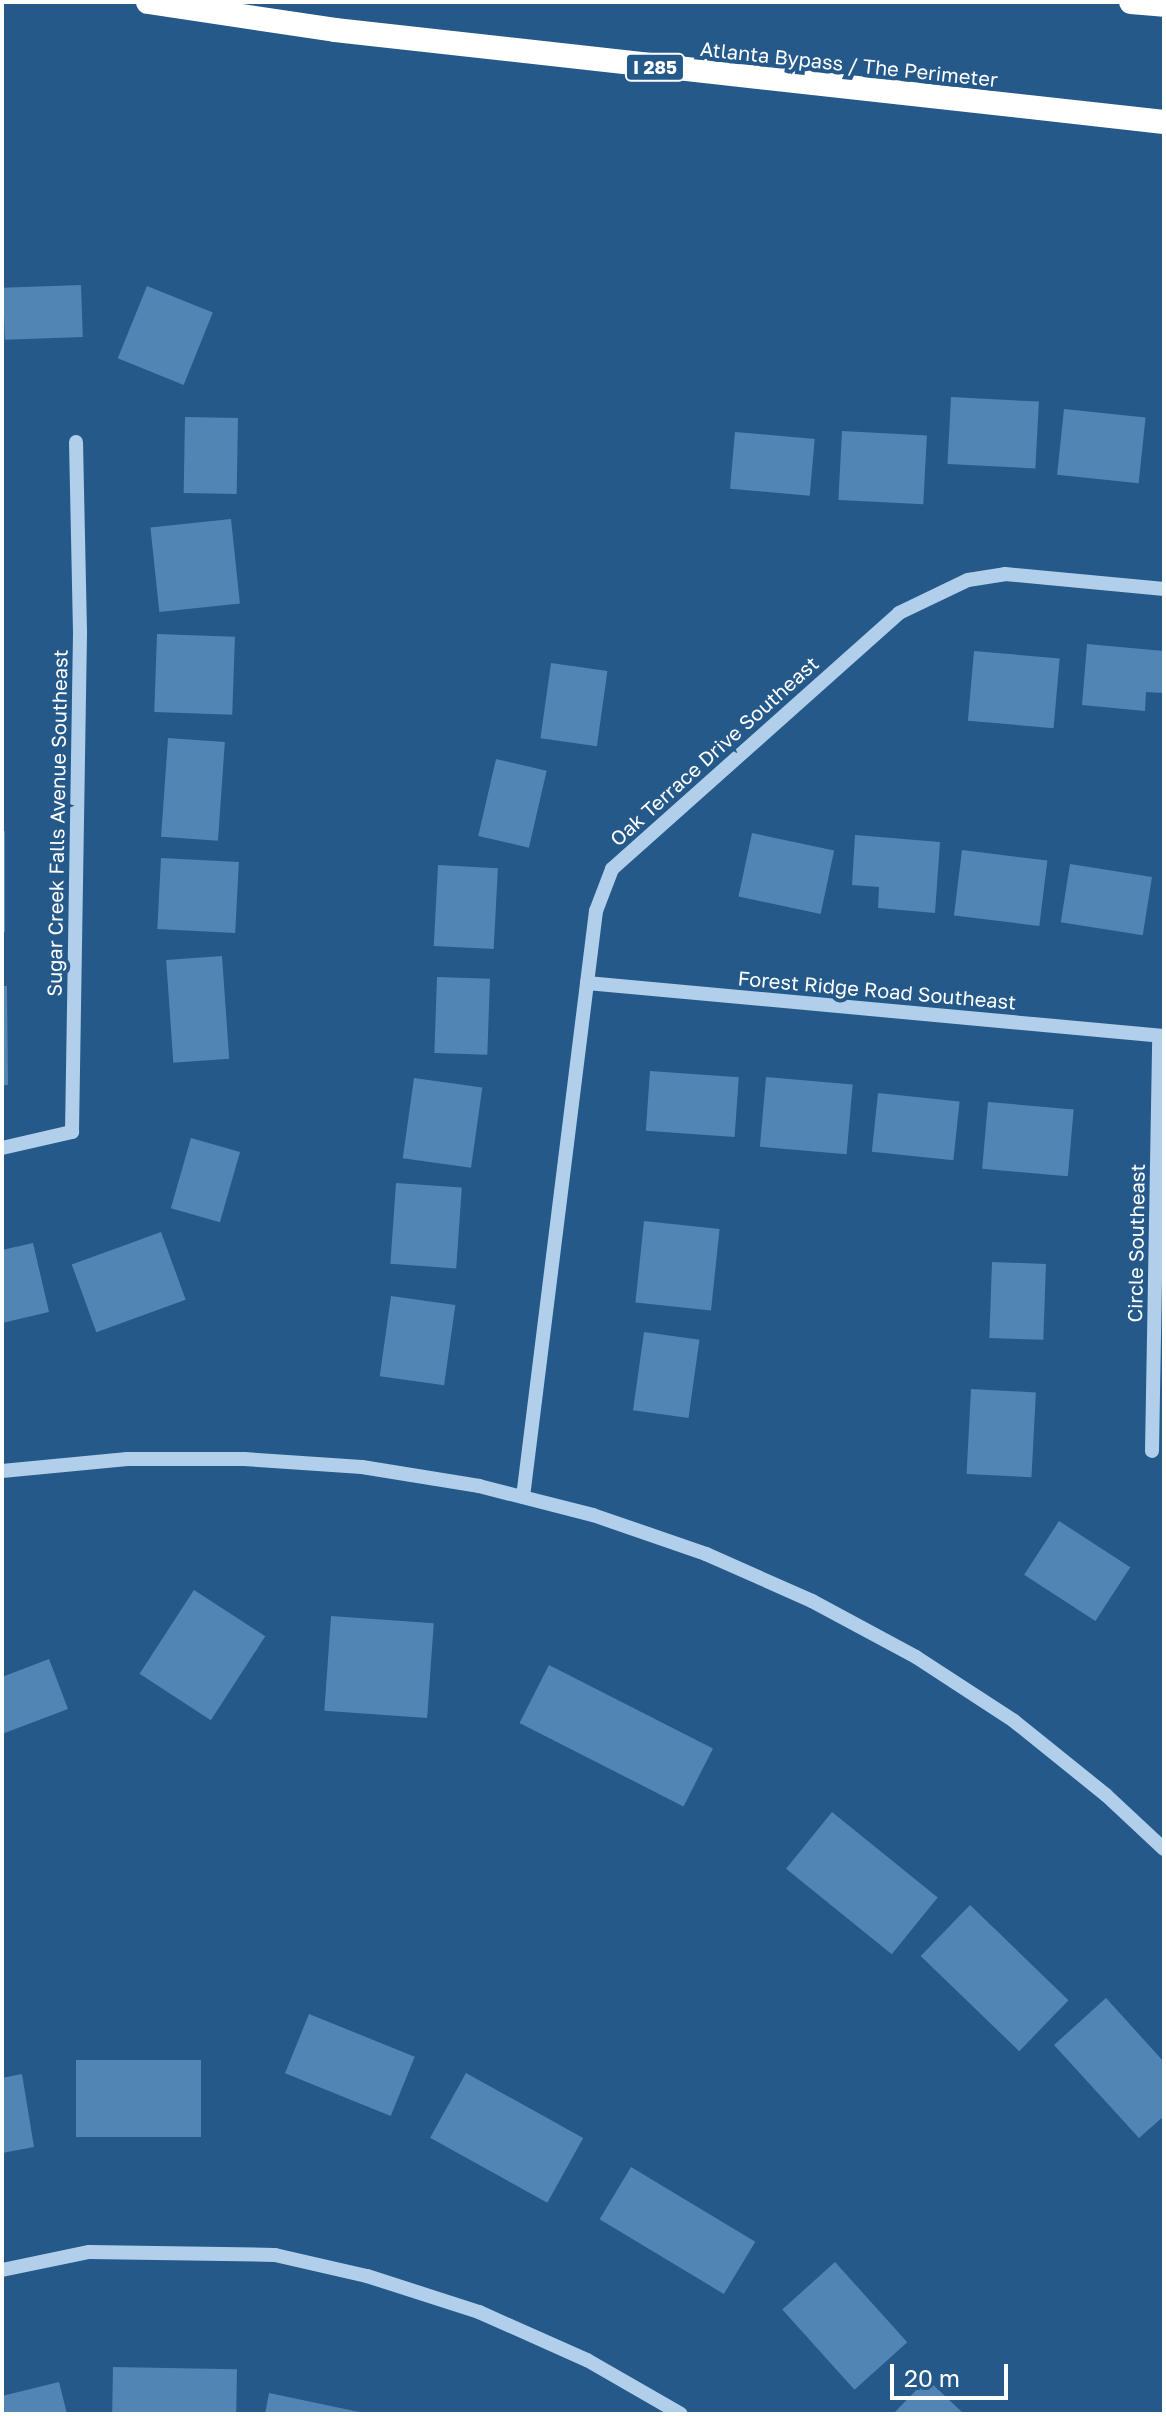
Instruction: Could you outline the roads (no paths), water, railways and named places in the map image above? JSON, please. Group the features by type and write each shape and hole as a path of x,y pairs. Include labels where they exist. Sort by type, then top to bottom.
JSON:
{"highway":[{"name":"Atlanta Bypass / The Perimeter","path":"148,2 350,31 1164,122"},
{"path":"1131,2 1164,5"}],"street":[{"name":"Sugar Creek Falls Avenue Southeast","path":"2,1148 72,1132 80,632 76,442"},
{"name":"Oak Terrace Drive Southeast","path":"523,1497 596,911 612,869 899,613 968,580 1005,574 1164,589"},
{"name":"Forest Ridge Road Southeast","path":"587,983 1162,1036"},
{"name":"Circle Southeast","path":"1152,1451 1162,1036"},
{"path":"2,1471 127,1459 244,1459 362,1467 523,1497 706,1554 812,1601 916,1657 1014,1721 1106,1795 1164,1849"},
{"path":"2,2270 89,2252 275,2255 367,2276 479,2312 587,2360 681,2414"}]}
